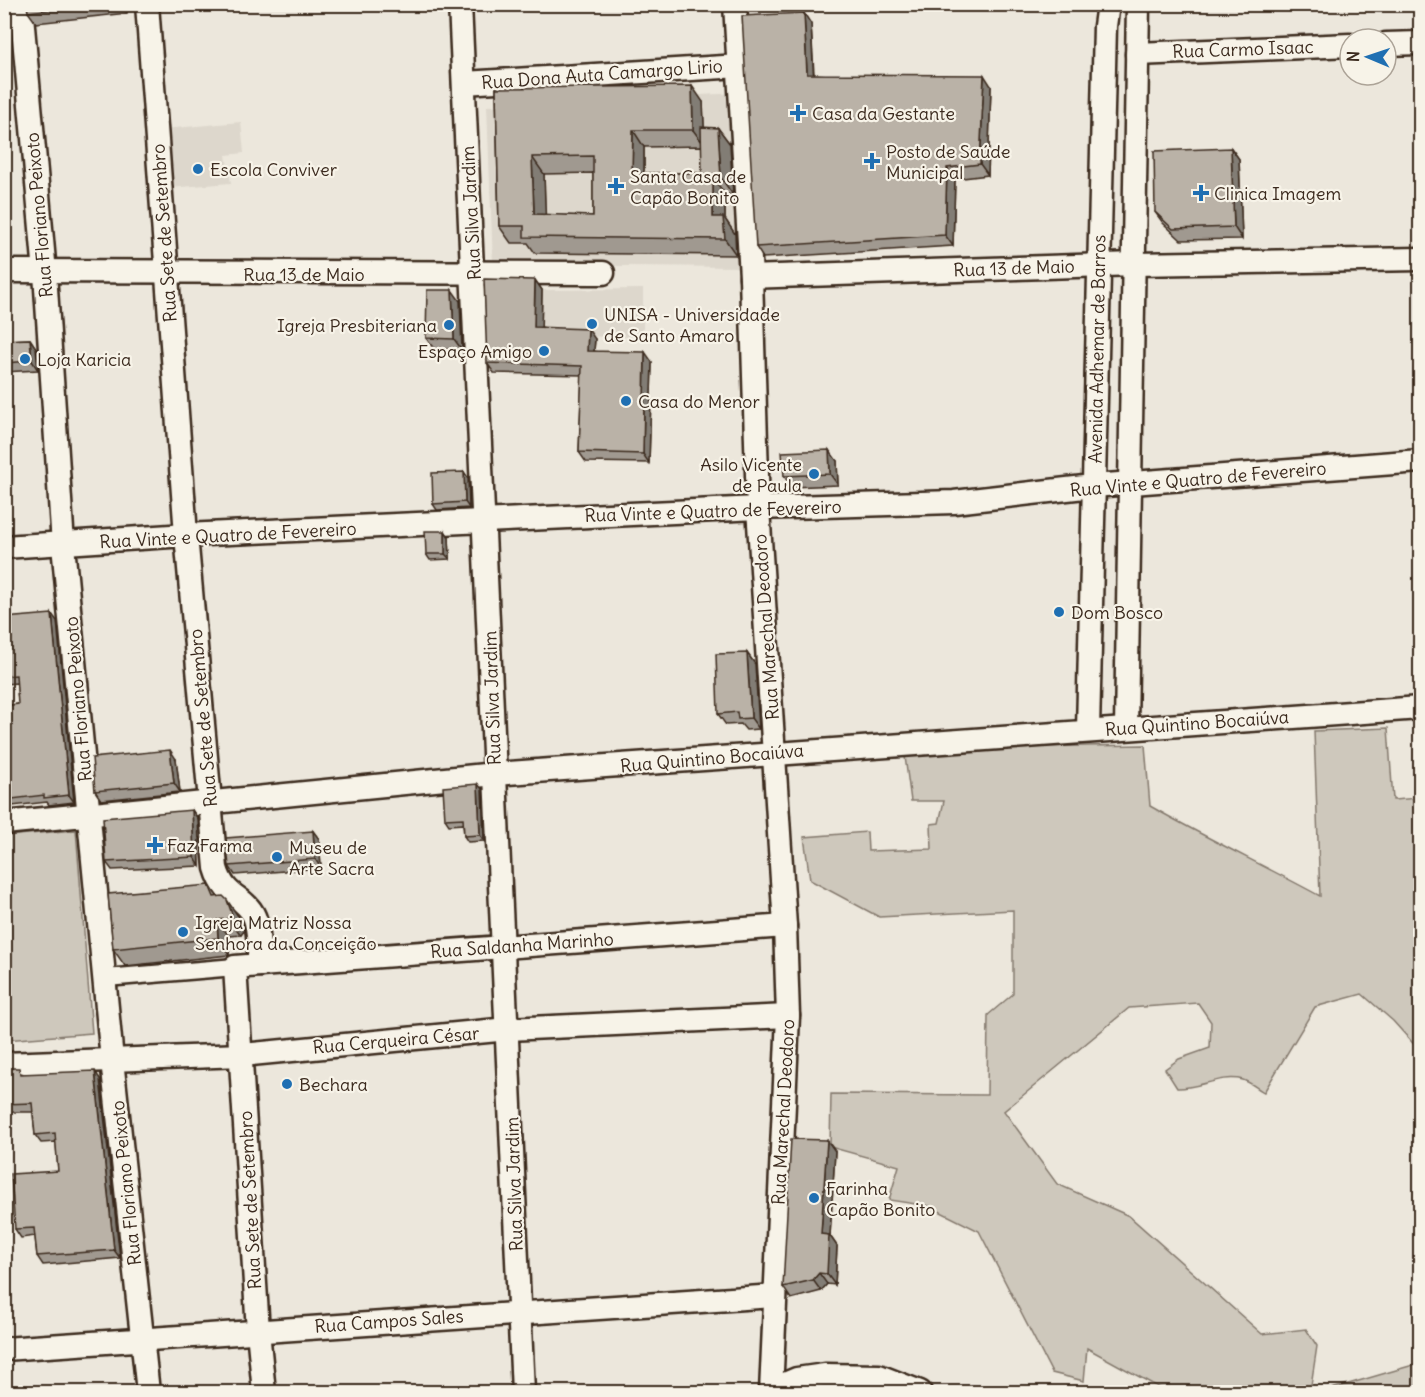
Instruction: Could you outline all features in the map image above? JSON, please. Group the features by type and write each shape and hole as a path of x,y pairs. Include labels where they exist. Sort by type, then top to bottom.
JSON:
{"street":[{"name":"Rua Floriano Peixoto","path":"21,4 45,273 63,545 112,1060 148,1392"},
{"name":"Rua Sete de Setembro","path":"147,4 186,535 212,803 216,868 219,880 228,893 248,908 254,916 260,965"},
{"name":"Rua Silva Jardim","path":"460,4 523,1392"},
{"name":"Rua Marechal Deodoro","path":"735,4 751,277 758,508 785,926 788,1016 771,1391"},
{"name":"Avenida Adhemar de Barros","path":"1088,730 1105,26 1108,4"},
{"name":"Avenida Adhemar de Barros","path":"1126,728 1138,4"},
{"path":"1398,44 1420,43"},
{"name":"Rua Carmo Isaac","path":"1137,54 1338,46"},
{"name":"Rua Dona Auta Camargo Lirio","path":"464,83 740,66"},
{"name":"Rua 13 de Maio","path":"751,277 1135,264 1420,259"},
{"name":"Rua 13 de Maio","path":"4,271 45,273 603,273"},
{"name":"Rua Vinte e Quatro de Fevereiro","path":"4,547 63,545 186,535 758,508 954,502 1094,486 1420,461"},
{"name":"Rua Quintino Bocaiúva","path":"4,823 495,774 1420,708"},
{"name":"Rua Saldanha Marinho","path":"260,965 504,945 785,926"},
{"path":"106,978 260,965"},
{"name":"Rua Sete de Setembro","path":"235,967 258,1331 264,1392"},
{"name":"Rua Cerqueira César","path":"4,1064 242,1055 508,1029 788,1016"},
{"name":"Rua Campos Sales","path":"4,1349 144,1341 520,1311 774,1296"},
{"path":"771,1391 796,1379 825,1375 879,1376 920,1392"}],"shaded area":[{"name":"Santa Casa de Capão Bonito","path":"738,93 745,267 493,265 487,106"},
{"name":"Escola Conviver","path":"241,122 244,153 226,155 231,183 169,188 164,129"},
{"name":"UNISA - Universidade de Santo Amaro","path":"643,289 643,337 541,336 542,290"},
{"path":"1388,728 1393,800 1420,798 1420,1051 1393,1021 1362,994 1315,1007 1264,1092 1246,1081 1235,1079 1177,1088 1165,1069 1179,1059 1210,1048 1211,1022 1198,1003 1129,1008 1004,1111 1057,1184 1129,1216 1262,1334 1306,1329 1317,1346 1310,1392 1167,1392 1087,1348 1084,1381 1052,1373 979,1231 929,1206 889,1200 899,1166 830,1147 831,1094 987,1095 988,1015 1013,994 1013,910 879,917 810,880 804,837 867,832 868,851 932,849 931,824 939,823 944,801 911,801 904,749 1145,745 1150,806 1320,896 1314,731"},
{"path":"76,830 92,1033 5,1040 5,836"},
{"path":"1420,1363 1420,1392 1321,1392"}],"building":[{"path":"27,4 96,4 28,12"},
{"name":"Posto de Saúde Municipal","path":"804,13 807,74 984,75 980,164 947,168 945,235 756,247 742,16"},
{"path":"692,86 693,130 633,130 632,173 702,173 701,127 718,128 721,178 713,178 713,217 723,217 725,239 524,237 524,226 499,226 496,88","holes":["593,156 593,216 534,214 532,157"]},
{"name":"Clinica Imagem","path":"1231,148 1234,227 1173,229 1155,212 1154,151"},
{"path":"484,279 535,280 534,327 588,329 587,351 645,352 643,454 579,452 582,366 487,363"},
{"path":"427,290 452,290 454,339 426,338"},
{"path":"30,339 32,361 4,363 4,340"},
{"path":"829,450 830,474 784,476 782,452"},
{"path":"464,472 465,502 433,504 432,473"},
{"path":"425,531 445,531 445,554 426,554"},
{"path":"52,614 69,795 44,798 44,795 4,800 4,706 18,704 16,675 4,676 4,618"},
{"path":"747,653 751,718 738,719 737,712 718,714 716,654"},
{"path":"170,750 174,783 95,791 92,758"},
{"path":"478,784 480,835 464,836 463,818 445,819 443,787"},
{"name":"Faz Farma","path":"192,810 194,857 106,862 103,818"},
{"name":"Museu de Arte Sacra","path":"313,831 315,859 229,866 226,838"},
{"name":"Igreja Matriz Nossa Senhora da Conceição","path":"209,885 214,897 223,896 227,900 232,914 229,919 217,920 218,938 113,949 108,894"},
{"path":"4,1068 19,1068 20,1074 95,1071 114,1250 37,1256 34,1228 15,1229 11,1174 58,1171 55,1133 35,1135 32,1103 4,1104"},
{"name":"Farinha Capão Bonito","path":"791,1139 827,1140 821,1234 829,1235 827,1274 819,1273 813,1280 783,1287"}],"place":[{"name":"Casa da Gestante","path":"798,113"},
{"name":"Posto de Saúde Municipal","path":"872,161"},
{"name":"Escola Conviver","path":"198,169"},
{"name":"Santa Casa de Capão Bonito","path":"616,186"},
{"name":"Clinica Imagem","path":"1201,193"},
{"name":"UNISA - Universidade de Santo Amaro","path":"592,324"},
{"name":"Igreja Presbiteriana","path":"449,325"},
{"name":"Espaço Amigo","path":"544,351"},
{"name":"Loja Karicia","path":"25,359"},
{"name":"Casa do Menor","path":"626,401"},
{"name":"Asilo Vicente de Paula","path":"814,474"},
{"name":"Dom Bosco","path":"1059,612"},
{"name":"Faz Farma","path":"155,845"},
{"name":"Museu de Arte Sacra","path":"277,857"},
{"name":"Igreja Matriz Nossa Senhora da Conceição","path":"183,932"},
{"name":"Bechara","path":"287,1084"},
{"name":"Farinha Capão Bonito","path":"814,1198"}]}
